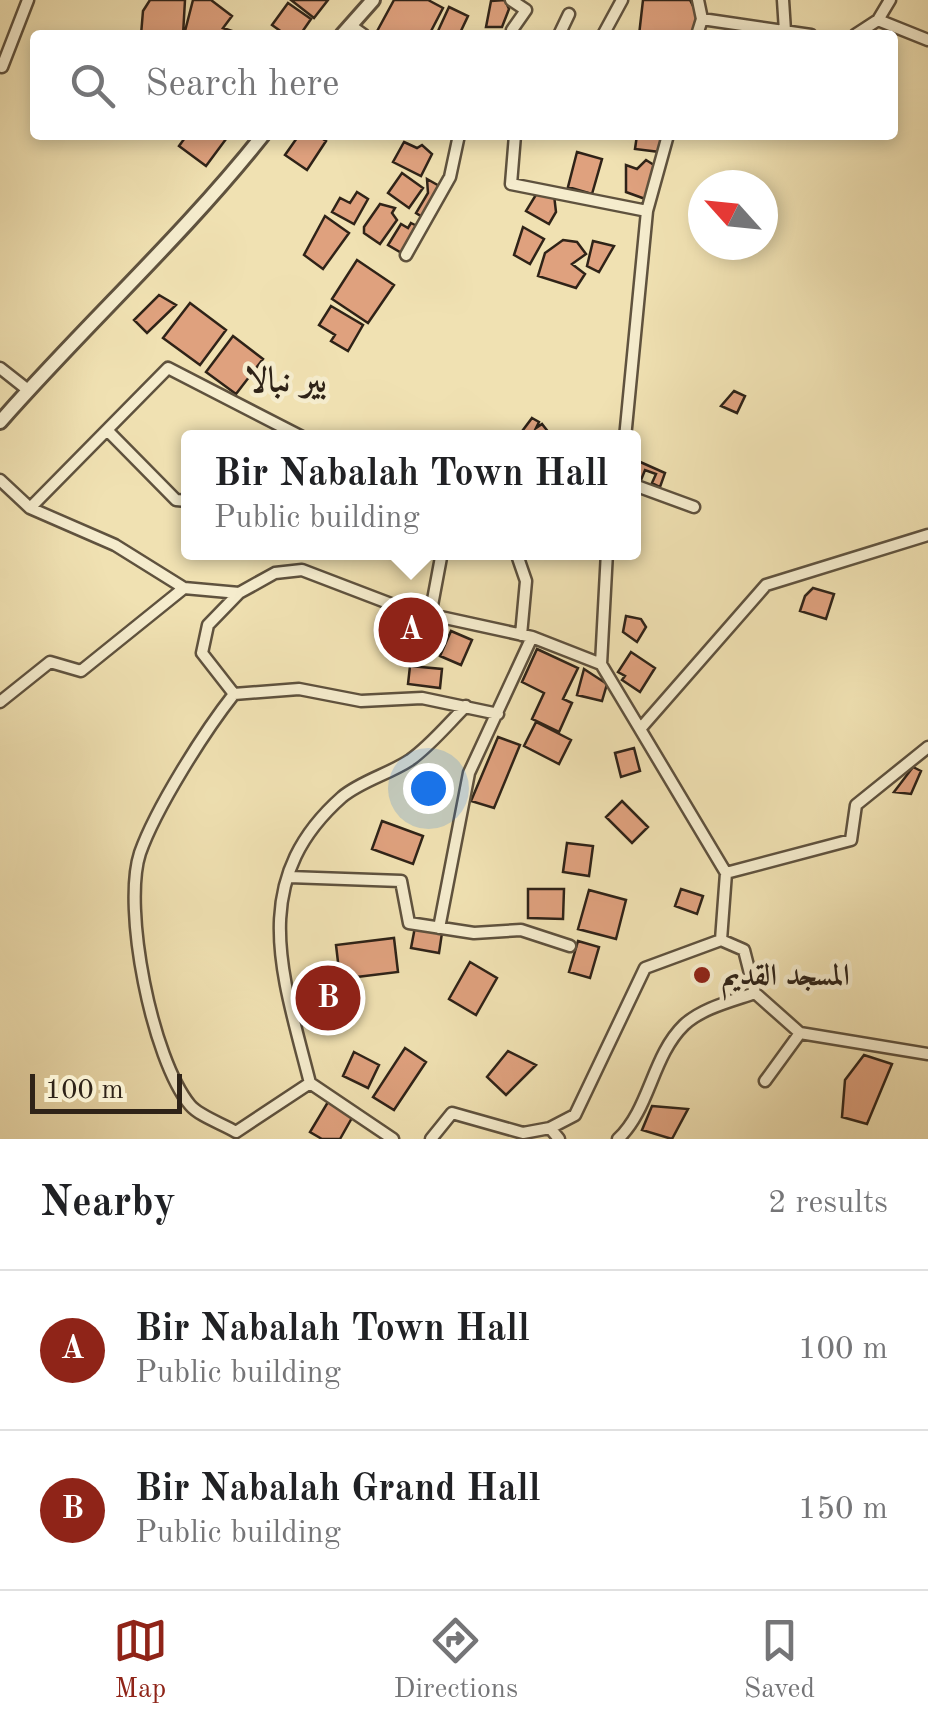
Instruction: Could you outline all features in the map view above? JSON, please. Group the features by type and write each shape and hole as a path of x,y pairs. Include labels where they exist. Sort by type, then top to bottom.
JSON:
{"street":[{"path":"2,67 28,0"},
{"path":"346,30 374,0"},
{"path":"511,0 526,10 512,30"},
{"path":"606,30 622,0"},
{"path":"698,0 702,19 699,30"},
{"path":"782,0 785,30"},
{"path":"863,30 878,20 890,0"},
{"path":"562,30 570,14"},
{"path":"702,19 778,30"},
{"path":"878,20 928,40"},
{"path":"0,422 160,255 258,140"},
{"path":"406,255 450,177 457,140"},
{"path":"515,140 511,184 647,211"},
{"path":"625,430 647,211 667,140"},
{"path":"0,368 28,390"},
{"path":"30,508 168,368 279,430"},
{"path":"107,430 181,501"},
{"path":"0,480 30,508 116,544 184,588 239,593"},
{"path":"641,488 694,507"},
{"path":"640,729 766,586 928,535"},
{"path":"430,616 440,560"},
{"path":"440,928 469,773 498,714 526,636 526,581 519,560"},
{"path":"608,560 601,664 726,873 721,940"},
{"path":"234,694 202,653 208,625 239,593 275,573 302,570 430,616 526,636 601,664"},
{"path":"0,702 50,662 80,671 184,588"},
{"path":"310,1083 236,1132 190,1106 152,1029 134,903 140,854 206,730 234,694 299,688 361,701 422,698 498,714"},
{"path":"393,1139 310,1083 278,958 280,901 299,845 344,795 412,760 466,706"},
{"path":"726,873 851,840 856,805 928,747"},
{"path":"289,877 401,881 409,923 474,933 522,930 570,946"},
{"path":"432,1139 452,1113 522,1133 550,1128 575,1114 645,968 721,940 744,950 754,993 800,1033 928,1054"},
{"path":"618,1139 632,1126 683,1025 715,1006 754,993"},
{"path":"765,1081 800,1033"},
{"path":"550,1128 560,1139"}],"building":[{"path":"150,0 185,0 183,30 141,30 143,11"},
{"path":"193,0 211,0 232,16 223,28 229,30 185,30"},
{"path":"291,0 328,0 314,18"},
{"path":"394,0 428,0 443,8 432,30 378,30"},
{"path":"505,0 509,9 502,27 486,27 491,1"},
{"path":"643,0 690,0 697,14 693,30 640,30"},
{"path":"288,3 311,19 303,30 279,30 272,25"},
{"path":"449,7 468,16 461,30 438,30"},
{"path":"183,140 225,140 206,166 179,146"},
{"path":"296,140 326,141 307,170 285,155"},
{"path":"636,140 661,140 660,152 635,149"},
{"path":"404,142 417,148 422,145 432,154 421,176 393,162"},
{"path":"577,152 602,159 592,194 568,187"},
{"path":"646,160 654,165 648,200 626,192 626,165 637,169"},
{"path":"402,173 423,188 409,208 388,193"},
{"path":"427,179 441,187 424,218 416,213 428,193"},
{"path":"357,192 368,199 354,224 332,212 340,198 350,203"},
{"path":"537,193 554,195 556,212 549,224 526,211"},
{"path":"380,204 395,208 392,213 397,220 380,244 364,233 364,227"},
{"path":"325,216 349,233 323,269 304,255"},
{"path":"411,223 417,226 405,255 388,245 401,224 408,228"},
{"path":"523,227 544,239 530,264 514,255"},
{"path":"563,240 577,242 586,254 572,264 585,274 576,288 538,276 545,253"},
{"path":"593,241 614,246 599,272 587,266"},
{"path":"357,260 394,285 368,323 332,299"},
{"path":"159,295 176,305 147,333 134,320"},
{"path":"190,303 226,330 200,365 163,338"},
{"path":"331,306 363,325 348,351 331,341 335,335 319,325"},
{"path":"233,336 263,359 236,394 206,372"},
{"path":"734,391 745,396 737,413 721,406"},
{"path":"532,418 539,422 536,428 542,424 547,430 523,430"},
{"path":"641,462 665,473 660,487 652,483 656,474 645,470 641,480"},
{"path":"813,588 834,594 826,619 800,611 805,596"},
{"path":"626,616 641,619 646,627 637,642 623,632"},
{"path":"451,631 472,640 461,665 440,656"},
{"path":"537,649 578,668 563,699 572,703 559,732 532,719 544,693 522,682"},
{"path":"631,652 655,668 640,692 622,680 625,676 618,672"},
{"path":"410,666 442,669 440,688 408,684"},
{"path":"584,669 607,684 602,701 577,695"},
{"path":"536,722 571,740 559,764 524,746"},
{"path":"498,737 520,745 494,808 471,801"},
{"path":"634,748 640,771 621,777 615,753"},
{"path":"913,767 921,771 911,794 894,792"},
{"path":"622,801 648,827 632,843 606,817"},
{"path":"382,821 423,836 413,864 372,849"},
{"path":"567,843 593,846 589,876 563,872"},
{"path":"528,889 564,889 563,919 528,918"},
{"path":"681,889 703,896 697,914 675,906"},
{"path":"589,890 626,900 616,939 578,929"},
{"path":"415,927 442,933 439,953 411,948"},
{"path":"394,938 398,972 340,979 336,945"},
{"path":"578,941 599,947 590,978 569,972"},
{"path":"470,962 497,978 476,1015 449,999"},
{"path":"405,1048 426,1062 394,1110 373,1097"},
{"path":"508,1051 536,1065 506,1095 487,1077"},
{"path":"354,1052 379,1065 368,1088 343,1076"},
{"path":"864,1055 892,1064 867,1124 842,1117 845,1080"},
{"path":"328,1102 353,1116 340,1139 322,1139 310,1132"},
{"path":"652,1106 688,1109 672,1139 642,1130"}],"place":[{"name":"Bir Nabalah Town Hall","path":"411,630"},
{"name":"المسجد القديم","path":"702,975"},
{"name":"Bir Nabalah Grand Hall","path":"328,998"}],"district":[{"name":"بير نبالا","path":"286,379"}]}
